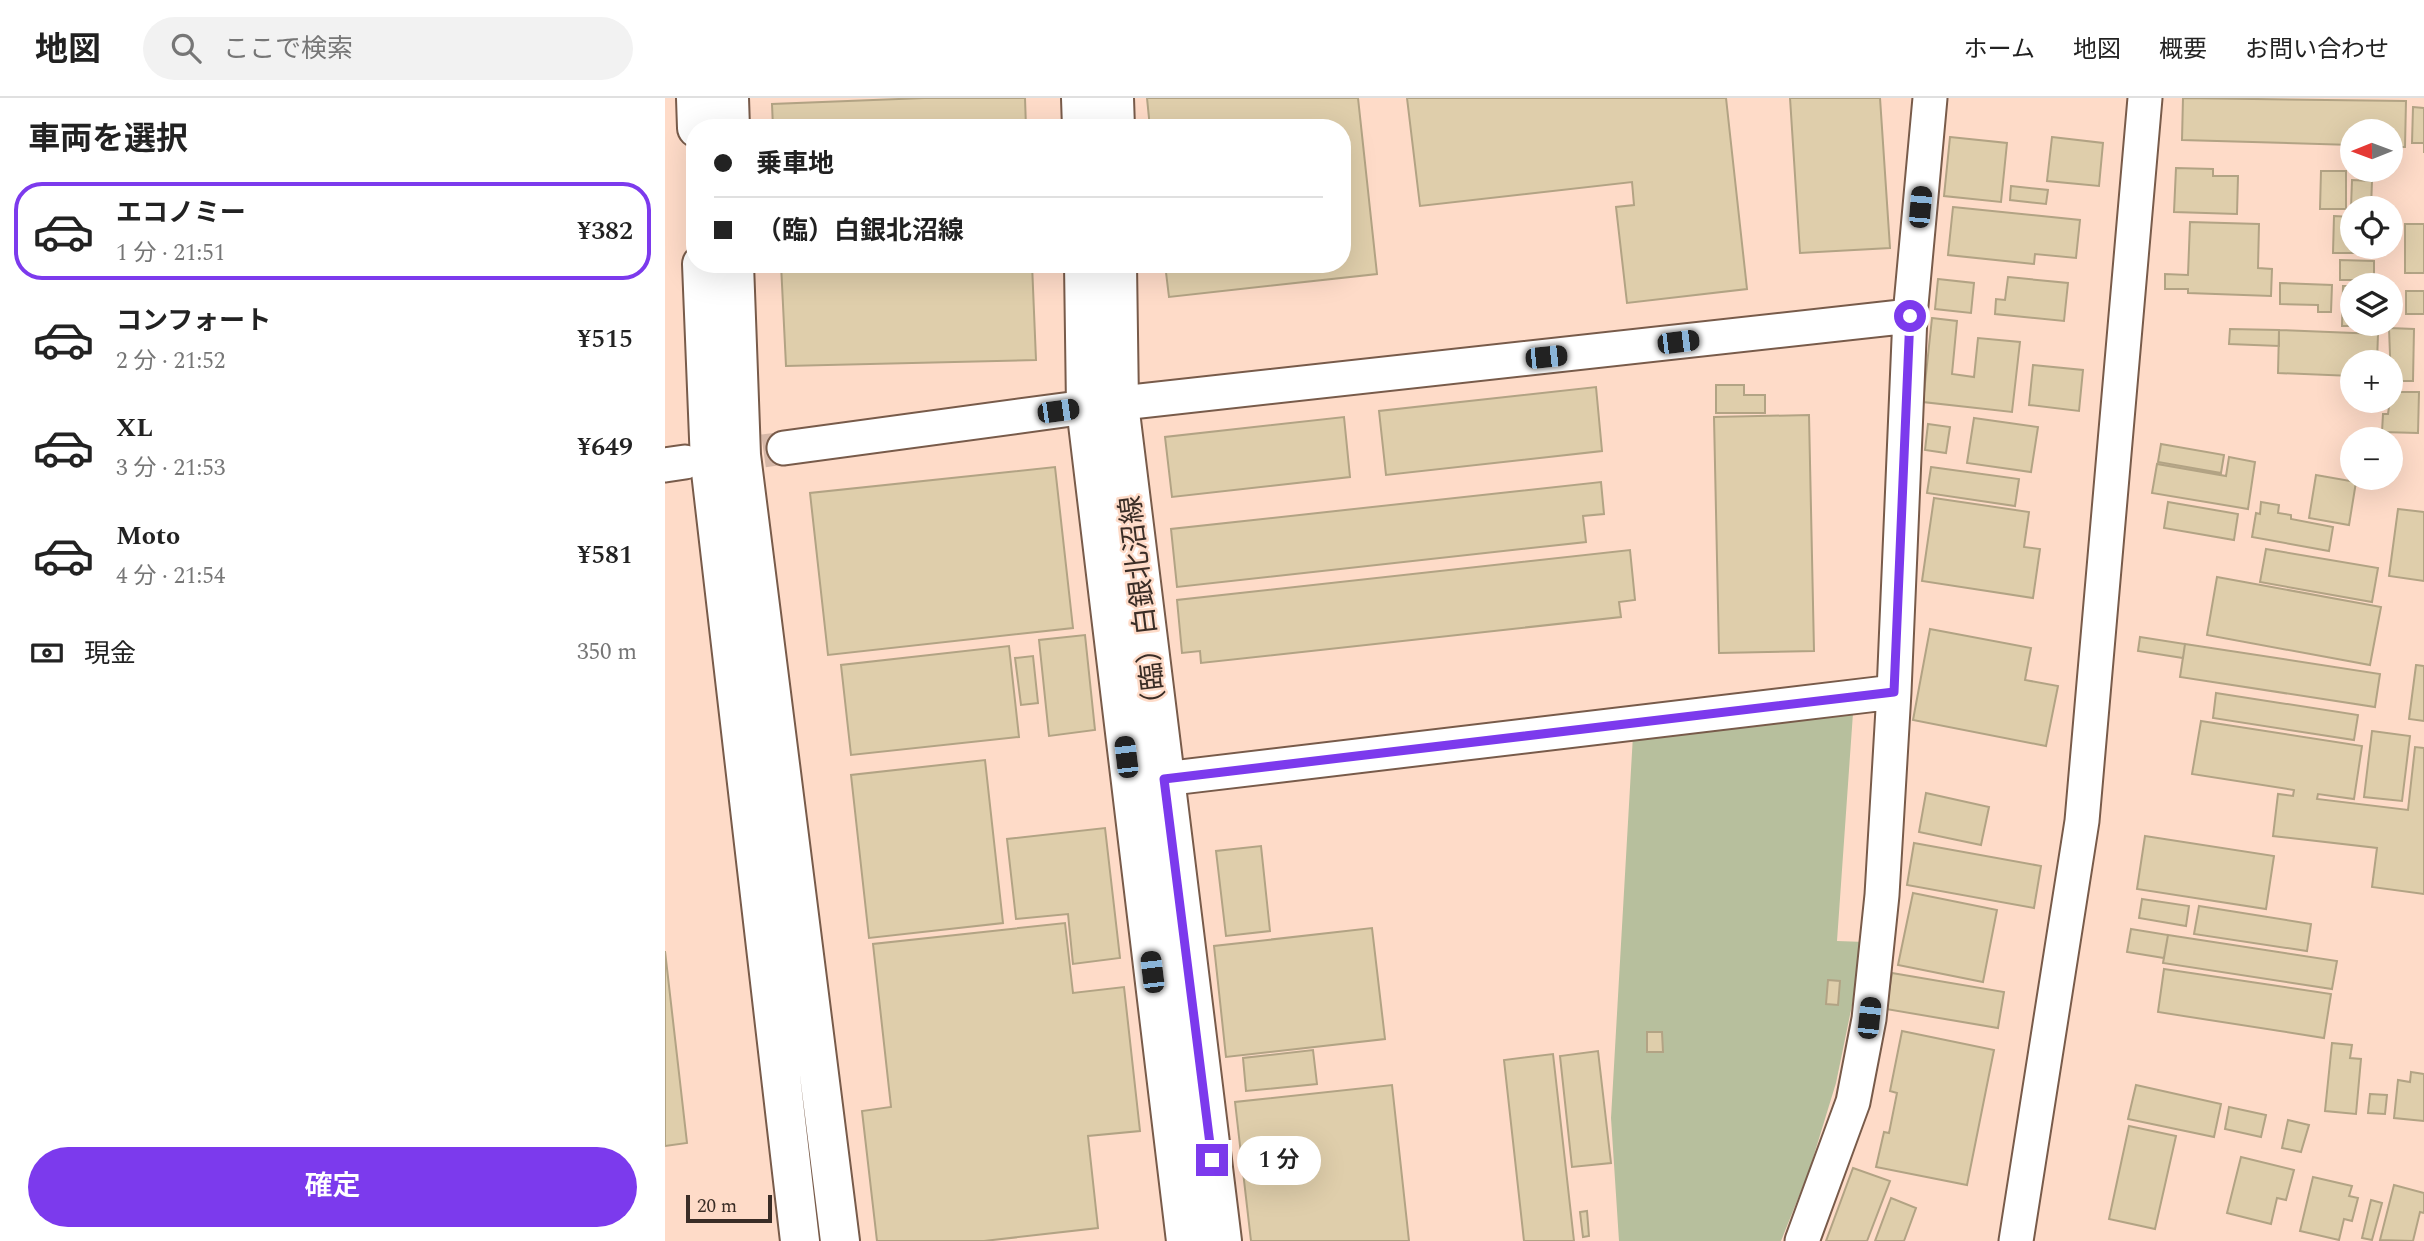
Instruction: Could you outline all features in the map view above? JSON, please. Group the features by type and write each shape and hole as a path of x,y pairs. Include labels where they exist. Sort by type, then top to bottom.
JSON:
{"street":[{"path":"696,98 697,119"},
{"path":"729,98 730,119"},
{"path":"1081,98 1082,119"},
{"path":"1114,98 1115,119"},
{"path":"1802,1241 1853,1102 1869,1018 1882,895 1894,692 1910,316 1930,98"},
{"path":"2016,1241 2082,821 2145,98"},
{"path":"702,273 710,463 800,1241"},
{"path":"734,273 741,454 840,1241"},
{"name":"（臨）白銀北沼線","path":"1085,273 1147,781 1186,1241"},
{"name":"（臨）白銀北沼線","path":"1103,406 1116,273"},
{"path":"785,448 1103,406 1910,316"},
{"path":"1147,781 1894,692"},
{"name":"（臨）白銀北沼線","path":"1147,781 1222,1241"}],"green space":[{"path":"1853,713 1837,941 1865,942 1836,1083 1809,1171 1781,1241 1619,1241 1611,1118 1633,735"}],"building":[{"path":"924,98 1025,98 1026,119 773,119 772,104"},
{"path":"1147,98 1358,98 1377,274 1169,297 1166,273 1351,273 1351,119 1149,119"},
{"path":"1407,98 1726,98 1747,289 1627,303 1616,207 1634,205 1632,182 1420,206"},
{"path":"1790,98 1880,98 1890,248 1800,253"},
{"path":"2183,98 2406,101 2405,147 2403,119 2340,119 2340,145 2182,140"},
{"path":"2413,107 2424,108 2424,143 2412,143"},
{"path":"1950,137 2007,143 2001,202 1944,196"},
{"path":"2052,137 2103,143 2099,186 2047,181"},
{"path":"2176,168 2213,169 2213,176 2238,176 2237,214 2174,212"},
{"path":"2321,171 2340,171 2340,182 2346,182 2346,196 2340,196 2340,209 2320,209"},
{"path":"2352,182 2372,182 2371,196 2351,196"},
{"path":"2011,186 2048,190 2046,204 2010,200"},
{"path":"1953,207 2080,220 2076,258 2035,254 2034,264 1948,255"},
{"path":"2334,216 2340,216 2340,253 2333,253"},
{"path":"2190,222 2259,224 2258,268 2272,269 2271,296 2188,293 2188,289 2165,289 2165,274 2188,275"},
{"path":"2405,224 2424,224 2424,273 2405,273"},
{"path":"2340,260 2374,261 2374,273 2340,273"},
{"path":"781,273 1032,273 1036,360 786,366"},
{"path":"2008,277 2068,283 2064,321 1995,314 1996,299 2005,300"},
{"path":"1938,279 1974,283 1971,313 1935,309"},
{"path":"2280,283 2332,285 2331,312 2318,312 2318,305 2280,304"},
{"path":"2406,291 2424,291 2424,314 2406,314"},
{"path":"1932,318 1957,321 1952,374 1974,377 1978,338 2020,342 2012,412 1923,402"},
{"path":"2230,329 2279,330 2279,346 2229,344"},
{"path":"2403,329 2414,329 2413,381 2403,381 2403,350 2390,350 2389,336 2403,336"},
{"path":"2279,330 2340,332 2340,336 2378,336 2377,350 2340,350 2340,376 2278,373"},
{"path":"2033,365 2083,370 2079,411 2029,405"},
{"path":"1716,385 1744,385 1744,395 1765,395 1765,413 1716,413"},
{"path":"1596,387 1602,451 1386,475 1379,411"},
{"path":"2403,392 2419,392 2418,433 2403,433 2403,427 2382,427 2383,414 2403,413"},
{"path":"1809,415 1814,651 1719,653 1714,417"},
{"path":"1344,417 1350,477 1172,497 1165,437"},
{"path":"1974,418 2038,427 2031,472 1967,463"},
{"path":"1928,424 1950,427 1946,453 1925,450"},
{"path":"2161,444 2224,455 2221,473 2158,462"},
{"path":"2229,457 2255,462 2248,509 2152,493 2157,464 2226,476"},
{"path":"1055,467 1073,628 828,655 810,493"},
{"path":"1931,467 2019,479 2015,506 1927,493"},
{"path":"2316,475 2340,479 2340,490 2355,490 2349,525 2309,518"},
{"path":"1601,482 1604,514 1583,516 1586,542 1177,587 1171,529"},
{"path":"1934,498 2029,512 2024,547 2040,549 2033,598 1922,581"},
{"path":"2168,502 2238,514 2234,540 2164,528"},
{"path":"2261,502 2279,505 2278,513 2291,515 2291,519 2333,527 2329,551 2252,537 2256,513 2260,514"},
{"path":"2398,509 2424,512 2424,581 2389,576"},
{"path":"2266,549 2378,568 2372,602 2260,582"},
{"path":"1630,550 1635,600 1619,602 1621,617 1201,663 1200,651 1182,653 1177,600"},
{"path":"2217,577 2381,607 2370,665 2207,635"},
{"path":"1930,629 2031,648 2025,680 2058,686 2046,746 1913,720"},
{"path":"1085,635 1095,730 1049,736 1039,640"},
{"path":"2140,637 2185,644 2183,658 2138,651"},
{"path":"2185,644 2380,674 2375,707 2180,677"},
{"path":"1009,646 1019,737 851,755 841,665"},
{"path":"1033,656 1038,703 1021,705 1015,658"},
{"path":"2416,665 2424,666 2424,721 2409,719"},
{"path":"2216,693 2358,715 2354,740 2213,718"},
{"path":"2201,721 2362,746 2354,799 2318,794 2317,799 2408,810 2415,747 2424,748 2424,894 2372,887 2377,848 2273,836 2278,794 2293,796 2294,790 2192,774"},
{"path":"2372,731 2410,736 2402,801 2364,797"},
{"path":"985,760 1003,923 869,938 851,775"},
{"path":"1926,793 1989,807 1981,845 1919,832"},
{"path":"1105,828 1120,958 1073,964 1068,914 1016,919 1007,839"},
{"path":"2145,836 2274,856 2266,909 2137,889"},
{"path":"1914,843 2041,866 2034,908 1907,885"},
{"path":"1261,846 1270,931 1226,936 1216,851"},
{"path":"1913,893 1997,910 1983,982 1898,965"},
{"path":"2142,899 2189,906 2186,926 2139,918"},
{"path":"2199,906 2311,924 2307,951 2194,934"},
{"path":"1065,923 1073,993 1124,987 1140,1131 1088,1136 1098,1228 984,1241 877,1241 862,1111 891,1107 873,944"},
{"path":"1372,928 1385,1039 1226,1057 1214,946"},
{"path":"2131,929 2168,935 2164,958 2127,952"},
{"path":"2168,935 2337,961 2332,989 2163,963"},
{"path":"665,951 687,1143 665,1146"},
{"path":"2164,969 2331,994 2324,1038 2158,1012"},
{"path":"1892,973 2004,992 1998,1028 1886,1009"},
{"path":"1828,980 1840,981 1838,1005 1826,1004"},
{"path":"1902,1031 1994,1050 1967,1185 1876,1167 1884,1132 1889,1133 1897,1093 1890,1091"},
{"path":"1647,1032 1662,1032 1663,1052 1647,1052"},
{"path":"2332,1043 2352,1045 2350,1058 2361,1059 2356,1114 2325,1111"},
{"path":"1313,1050 1317,1084 1246,1091 1243,1058"},
{"path":"1598,1051 1611,1163 1572,1167 1560,1056"},
{"path":"1553,1054 1574,1241 1524,1241 1504,1060"},
{"path":"2411,1072 2424,1074 2424,1121 2394,1118 2398,1080 2410,1082"},
{"path":"1392,1085 1409,1241 1251,1241 1235,1102"},
{"path":"2136,1085 2221,1104 2214,1137 2128,1119"},
{"path":"2370,1094 2387,1095 2385,1114 2368,1113"},
{"path":"2229,1107 2266,1115 2261,1137 2225,1129"},
{"path":"2288,1120 2309,1125 2301,1152 2282,1148"},
{"path":"2129,1126 2176,1136 2155,1229 2109,1219"},
{"path":"2241,1157 2294,1170 2286,1200 2277,1198 2271,1224 2227,1213"},
{"path":"1853,1168 1890,1181 1867,1241 1826,1241"},
{"path":"2313,1177 2352,1186 2349,1196 2358,1198 2352,1221 2344,1219 2339,1240 2300,1231"},
{"path":"2394,1185 2424,1193 2424,1213 2420,1212 2413,1241 2380,1240"},
{"path":"1891,1198 1916,1208 1904,1241 1875,1241"},
{"path":"2371,1200 2382,1203 2372,1240 2362,1238"},
{"path":"1587,1211 1589,1236 1583,1237 1580,1212"}],"tunnel":[{"path":"714,458 784,448"}],"route":[{"path":"1212,1160 1164,779 1894,692 1910,316"}]}
